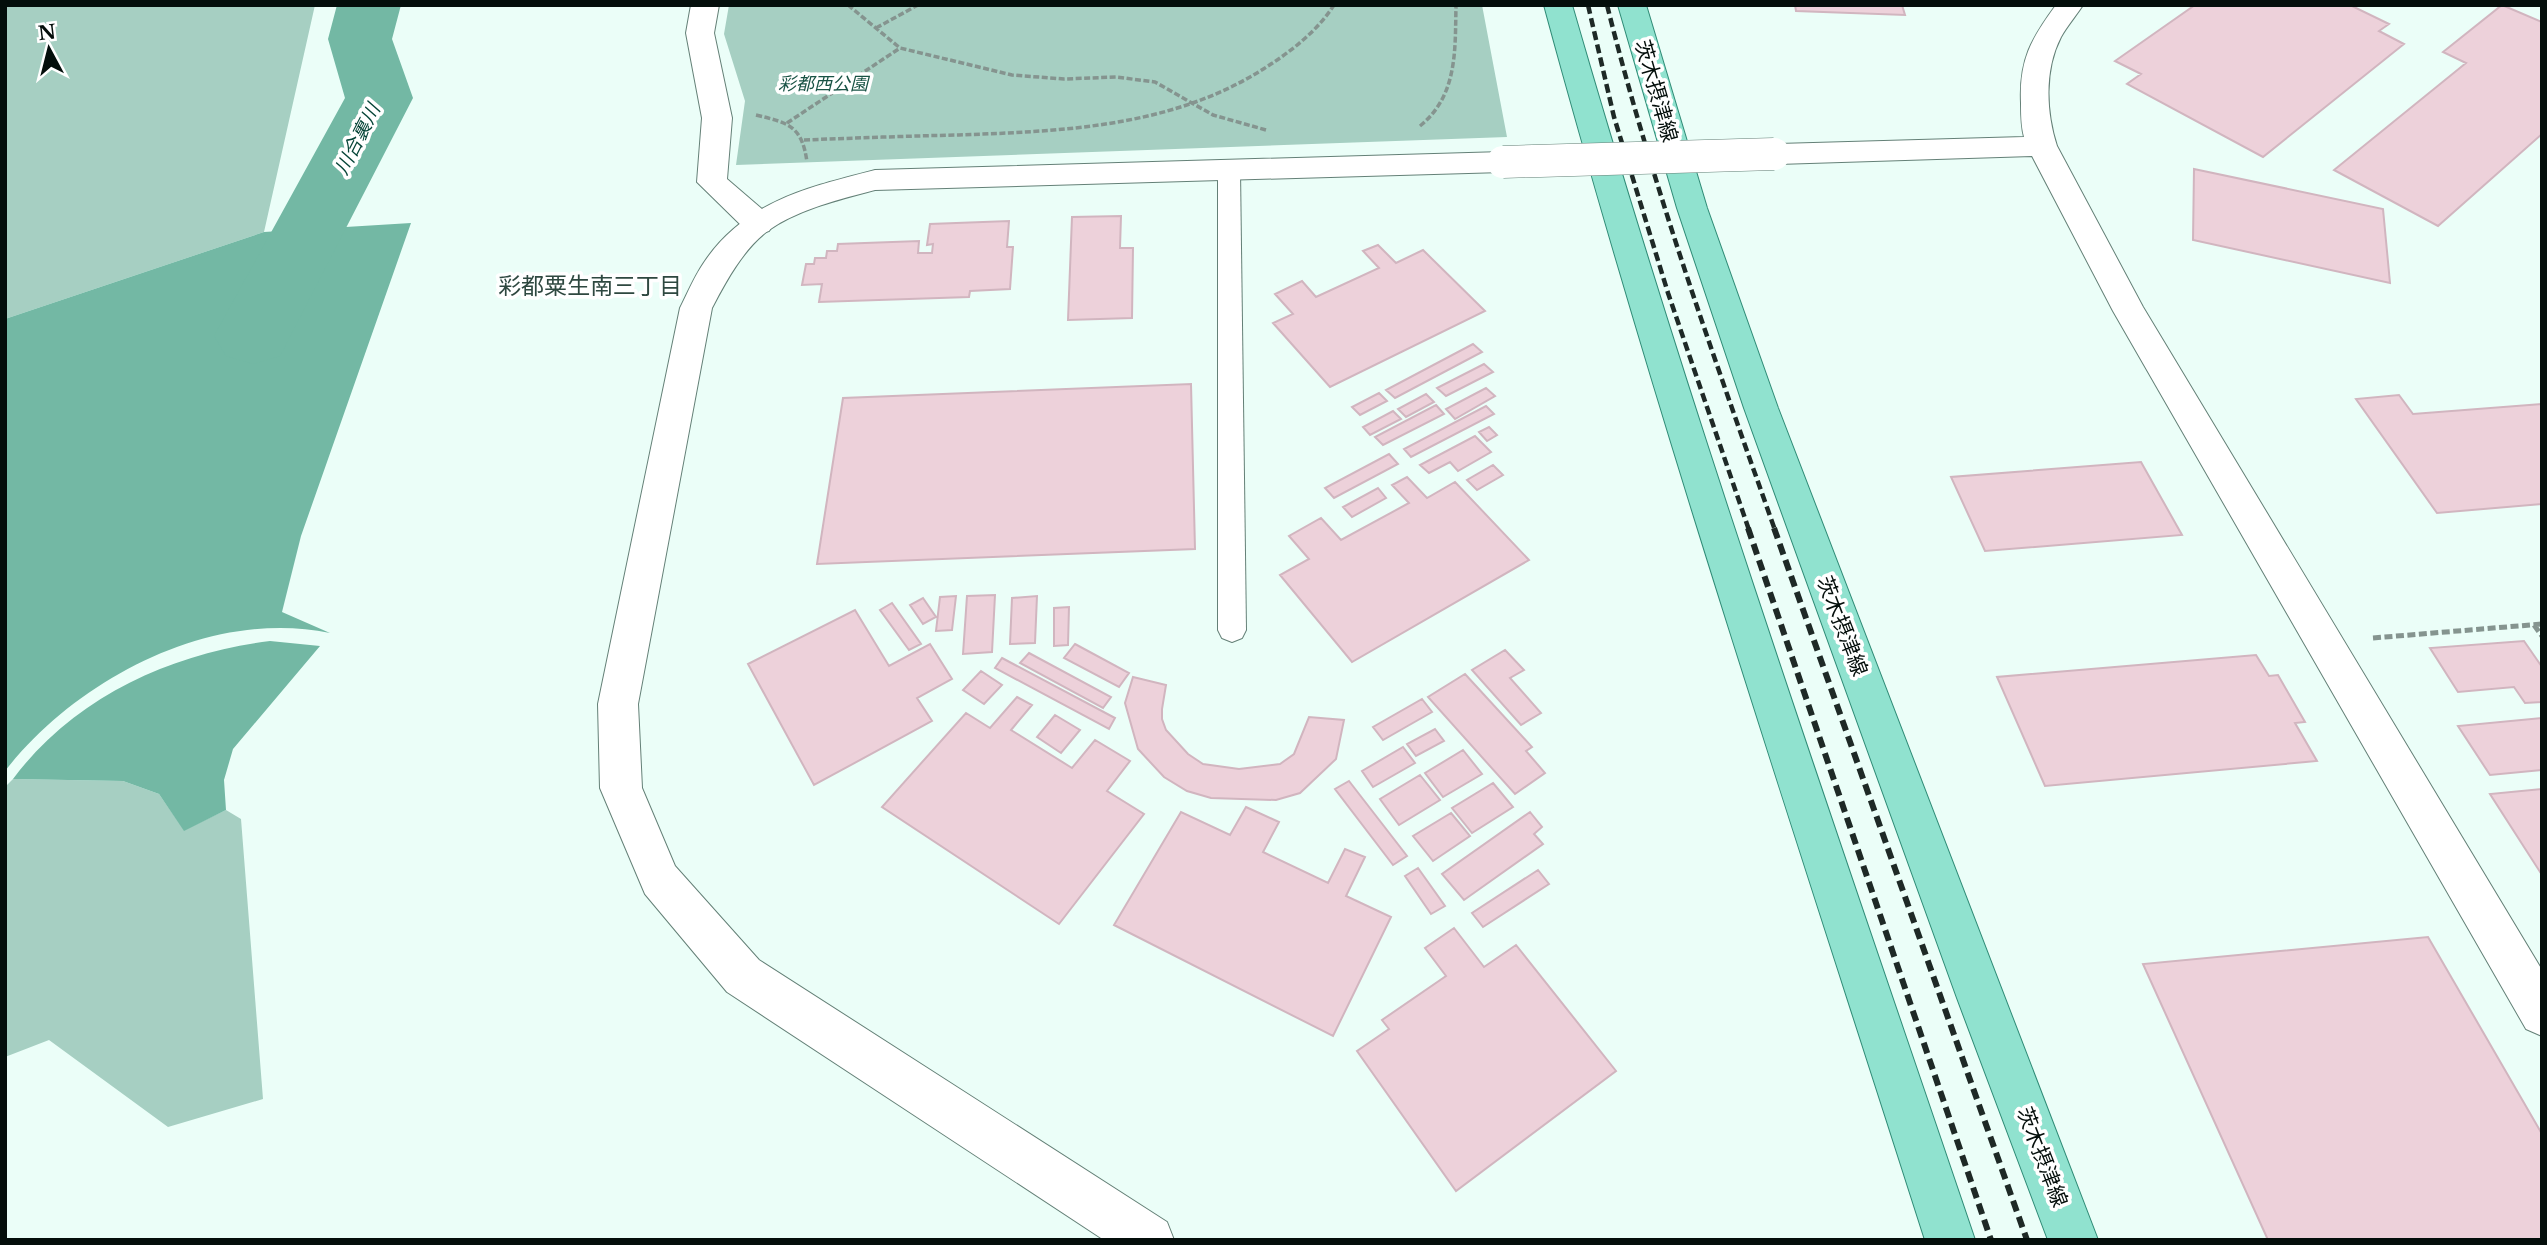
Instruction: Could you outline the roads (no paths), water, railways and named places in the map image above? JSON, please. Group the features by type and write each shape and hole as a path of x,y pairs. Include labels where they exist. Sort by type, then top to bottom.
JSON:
{"main road":[{"path":"1559,5 1616,213 1679,416 1950,1240"},
{"name":"茨木摂津線","path":"1632,5 1684,182 1748,371 1975,985 2073,1240"}],"street":[{"path":"705,5 700,33 717,118 712,182 758,223"},
{"path":"2070,5 2048,35 2039,56 2034,80 2034,106 2042,146 2129,311 2542,1013"},
{"path":"1149,1240 743,976 660,880 621,788 618,705 696,308 717,267 758,223 814,196 875,180 2042,146"}],"lane":[{"path":"1229,170 1232,630"}],"waterway":[{"name":"川合裏川","path":"253,336 379,98 360,39 369,5"}],"railway":[{"path":"1588,5 1614,117 1668,293 1749,530"},
{"path":"1607,5 1664,204 1706,334 1775,530"},
{"path":"1748,528 1991,1240"},
{"path":"1774,528 2027,1240"}],"district":[{"name":"彩都粟生南三丁目","path":"590,286"}],"park label":[{"name":"彩都西公園","path":"823,84"}]}
